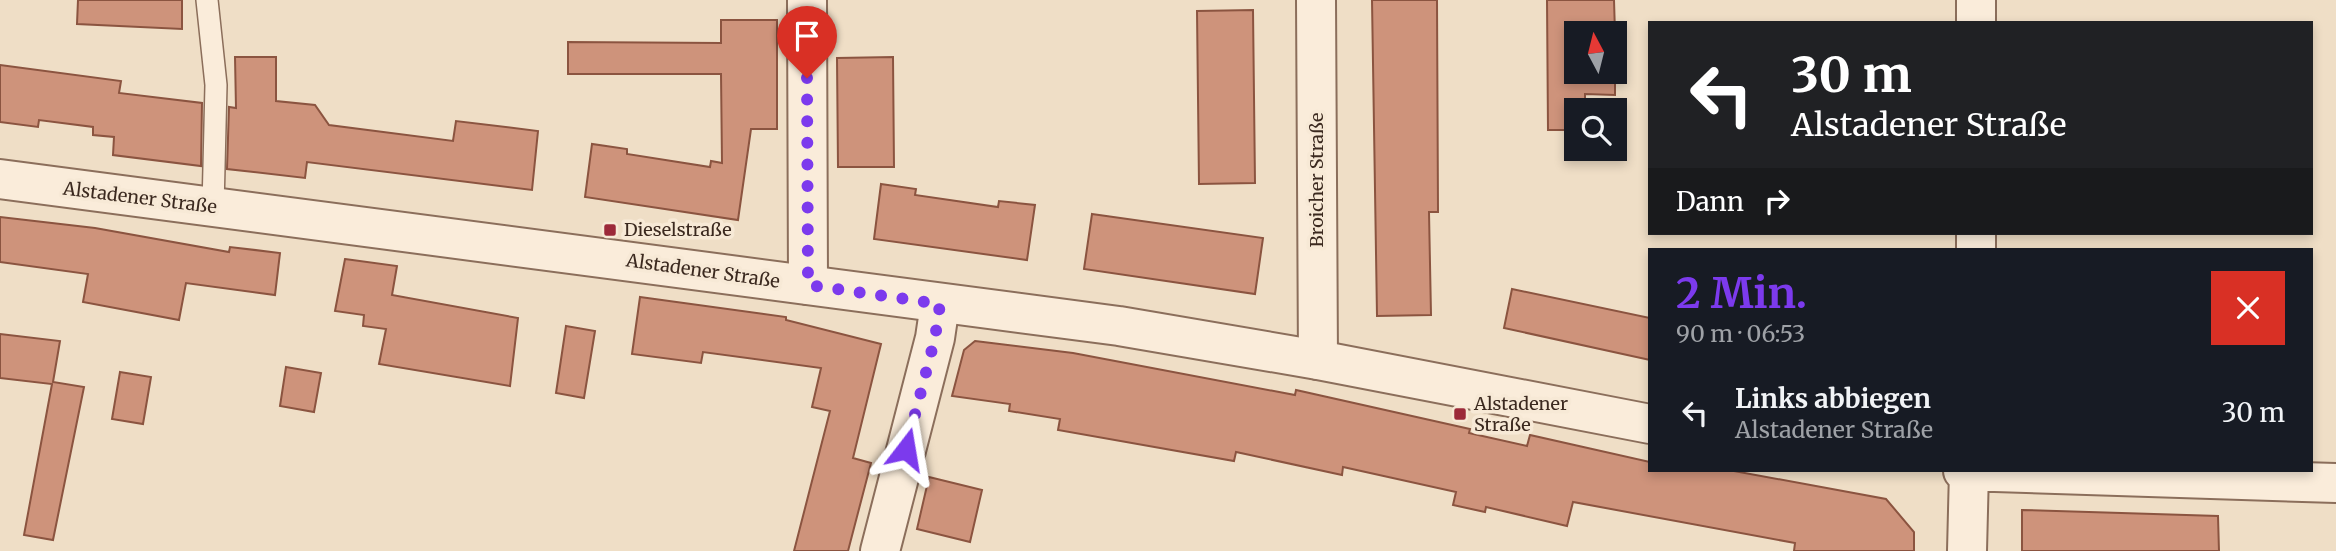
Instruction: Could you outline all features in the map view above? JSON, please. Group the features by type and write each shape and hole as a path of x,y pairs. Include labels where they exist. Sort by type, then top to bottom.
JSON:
{"street":[{"path":"807,0 808,285"},
{"name":"Broicher Straße","path":"1316,0 1318,360"},
{"path":"1976,0 1976,21"},
{"name":"Alstadener Straße","path":"0,179 1106,324 1318,360 1648,424"},
{"path":"880,551 935,338 940,304"},
{"path":"1967,551 1969,472"},
{"path":"2000,472 2336,483"}],"lane":[{"path":"207,0 216,85 212,207"}],"building":[{"path":"78,0 182,0 182,29 77,24"},
{"path":"1372,0 1437,0 1438,212 1429,212 1431,315 1377,316"},
{"path":"1547,0 1614,0 1615,21 1564,21 1564,84 1615,84 1615,95 1585,94 1585,98 1564,98 1564,130 1548,130"},
{"path":"1253,10 1255,183 1199,184 1197,11"},
{"path":"721,20 777,20 777,129 751,129 738,220 585,197 592,144 627,149 627,154 710,167 711,161 722,163 721,74 568,74 568,42 721,43"},
{"path":"235,57 276,57 276,101 315,105 329,125 453,141 456,121 538,131 532,190 307,162 305,178 227,169 229,107 236,108"},
{"path":"893,57 894,167 838,167 837,58"},
{"path":"0,65 121,81 119,93 202,103 201,166 113,155 114,137 93,135 93,127 39,120 38,127 0,122"},
{"path":"881,184 916,189 915,195 998,207 999,201 1035,205 1027,260 874,239"},
{"path":"1092,214 1263,238 1255,294 1084,269"},
{"path":"0,217 95,228 229,252 230,247 280,253 275,295 186,283 179,320 83,302 88,274 0,262"},
{"path":"345,259 397,266 392,295 518,318 510,386 379,364 386,329 363,326 364,315 335,311"},
{"path":"1512,289 1648,318 1648,360 1504,328"},
{"path":"640,297 786,317 786,320 881,344 853,458 871,463 848,551 794,551 830,411 812,407 821,368 703,352 701,363 632,354"},
{"path":"566,326 595,331 584,398 556,393"},
{"path":"0,334 60,341 53,382 84,387 53,540 24,535 52,384 0,378"},
{"path":"975,341 1073,353 1295,395 1296,390 1470,429 1469,433 1527,446 1530,435 1648,462 1648,472 1739,472 1886,499 1914,532 1914,551 1794,551 1795,543 1573,502 1567,526 1486,507 1485,512 1453,505 1456,492 1343,467 1342,475 1236,452 1234,461 1058,430 1060,419 1009,411 1010,404 952,396 964,350"},
{"path":"286,367 321,373 314,412 280,406"},
{"path":"120,372 151,377 143,424 112,419"},
{"path":"929,477 982,490 970,542 917,529"},
{"path":"2022,510 2218,516 2219,551 2022,551"}],"place":[{"name":"Dieselstraße","path":"610,230"},
{"name":"Alstadener Straße","path":"1460,414"}],"route":[{"path":"807,78 808,285 940,304 935,338 906,449"}]}
